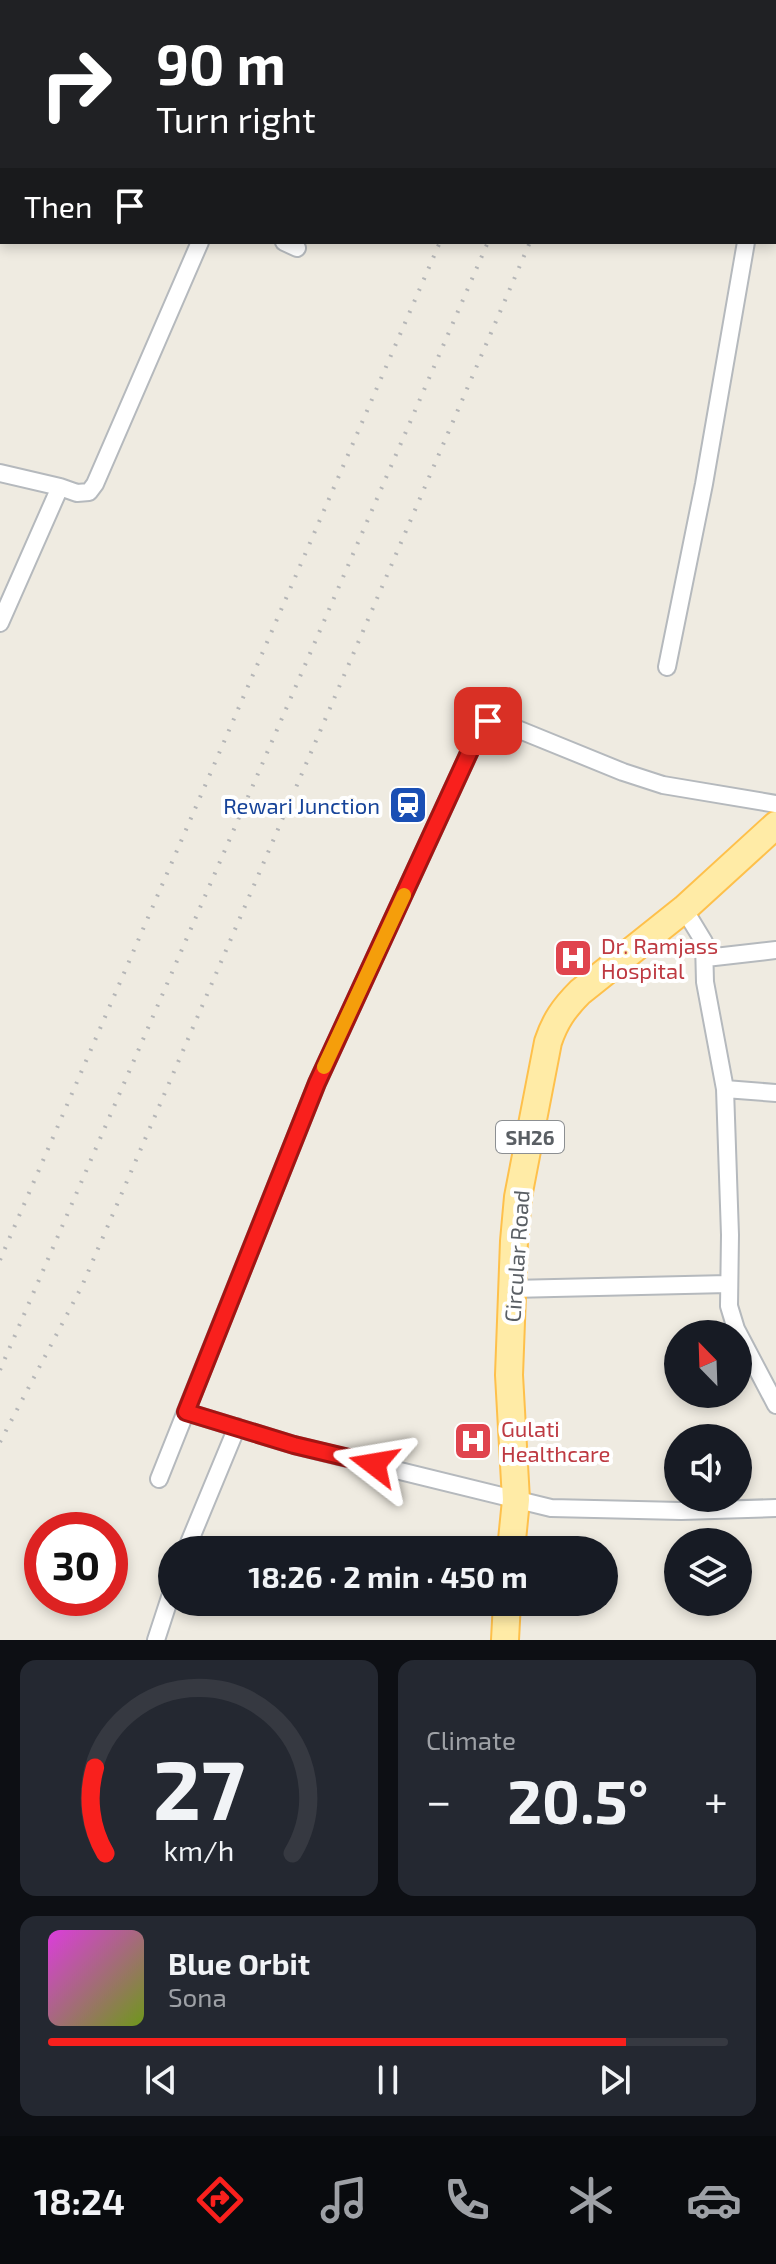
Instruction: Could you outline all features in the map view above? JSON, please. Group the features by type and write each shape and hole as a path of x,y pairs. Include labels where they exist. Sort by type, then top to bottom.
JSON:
{"main road":[{"name":"Circular Road","path":"512,1536 516,1500 509,1375 518,1197 554,1023 580,992 684,909 776,825"},
{"path":"505,1640 506,1616"}],"street":[{"path":"0,473 77,493 89,492 199,244"},
{"path":"667,667 704,484 746,244"},
{"path":"0,623 60,487"},
{"path":"159,1479 317,1083 481,727 488,721 500,722 663,785 776,804"},
{"path":"684,909 704,942 705,982 725,1089 729,1306 736,1329 776,1405"},
{"path":"706,958 776,950"},
{"path":"725,1089 776,1093"},
{"path":"511,1289 728,1284"},
{"path":"186,1412 294,1445 551,1508 681,1511 776,1508"},
{"path":"192,1536 237,1427"},
{"path":"156,1640 164,1616"}],"railway":[{"path":"0,1260 439,244"},
{"path":"0,1370 487,244"},
{"path":"0,1442 82,1286 529,244"}],"slow traffic":[{"path":"324,1067 404,895"}],"place":[{"name":"Rewari Junction","path":"408,805"},
{"name":"Dr. Ramjass Hospital","path":"573,958"},
{"name":"Gulati Healthcare","path":"473,1441"}],"route":[{"path":"374,1464 294,1445 186,1412 317,1083 481,727 488,721"}]}
